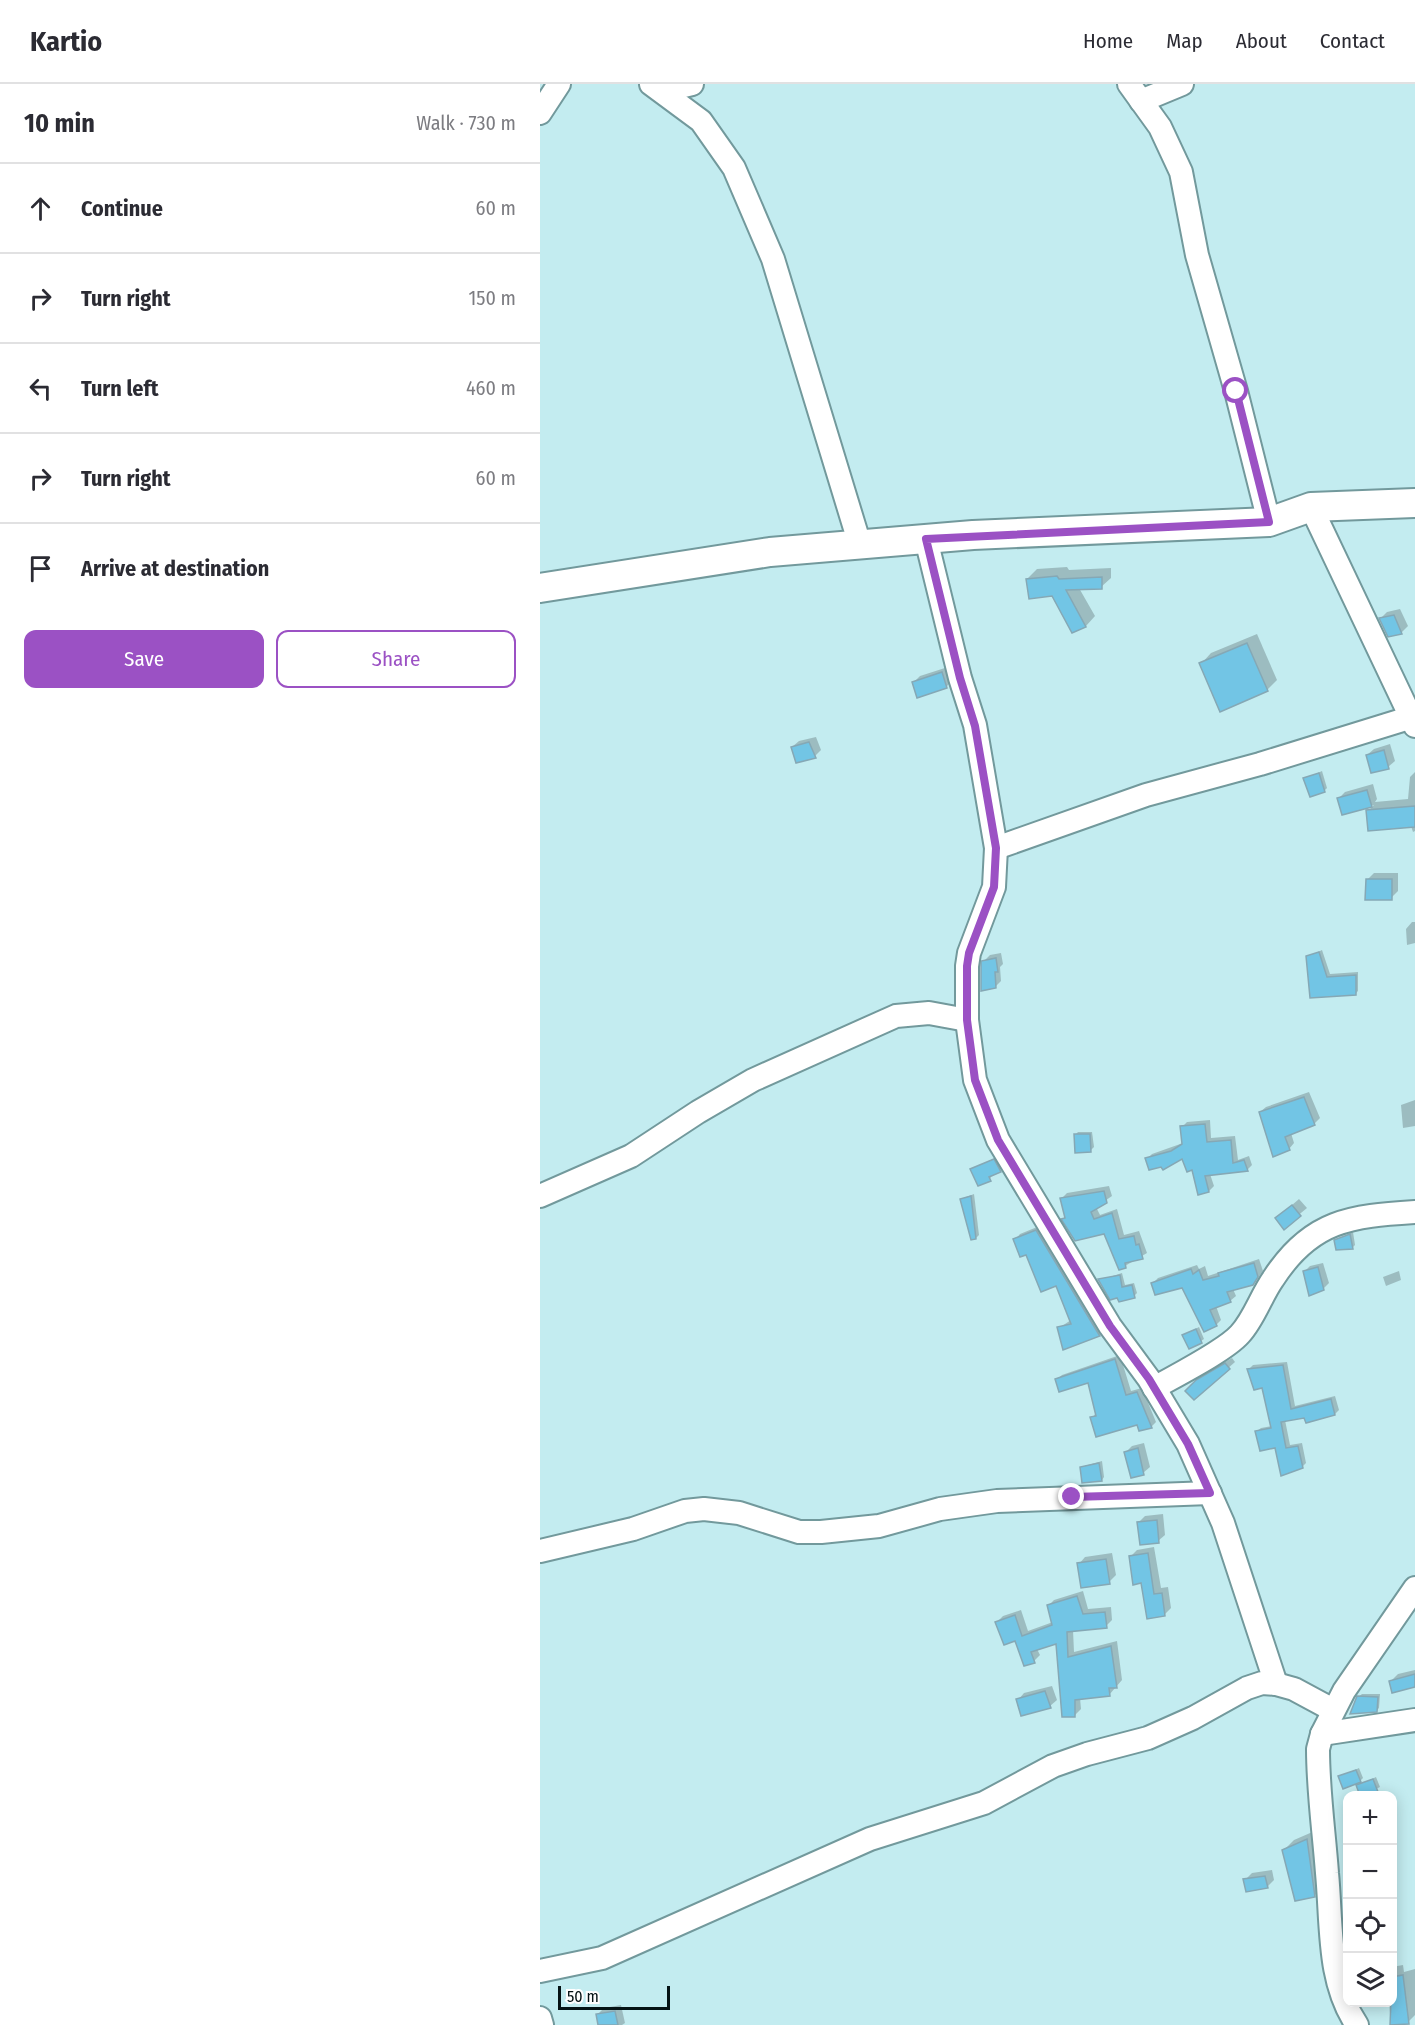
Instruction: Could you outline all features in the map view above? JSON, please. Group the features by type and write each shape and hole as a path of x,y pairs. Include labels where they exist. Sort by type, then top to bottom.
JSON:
{"main road":[{"path":"540,588 770,552 926,539 1269,522 1311,507 1415,503"}],"street":[{"path":"540,113 559,84"},
{"path":"657,88 692,84"},
{"path":"1182,84 1135,93 1160,127 1181,172 1197,255 1236,391 1269,522"},
{"path":"657,88 701,121 734,168 773,260 860,545"},
{"path":"996,848 1146,795 1412,722 1311,507"},
{"path":"926,539 960,678 975,726 996,848 994,887 969,953 965,995 975,1080 998,1140 1110,1326 1154,1388 1188,1444 1223,1523 1276,1684"},
{"path":"540,1196 631,1156 698,1112 753,1080 896,1016 929,1013 967,1020"},
{"path":"1154,1388 1241,1334 1273,1278 1318,1231 1333,1223 1367,1215 1415,1212"},
{"path":"540,1551 633,1529 685,1511 704,1509 739,1513 799,1532 821,1532 879,1526 940,1509 997,1501 1210,1493"},
{"path":"1357,2025 1349,2012 1338,1980 1331,1943 1318,1749 1333,1710 1415,1588"},
{"path":"540,1971 602,1958 870,1839 984,1803 1070,1760 1148,1738 1193,1718 1247,1688 1262,1683 1294,1689 1333,1710"},
{"path":"1322,1734 1415,1720"},
{"path":"540,2018 542,2025"}],"building":[{"path":"1057,576 1059,579 1102,577 1102,589 1066,590 1086,627 1072,633 1052,596 1029,599 1026,579"},
{"path":"1394,615 1402,634 1388,637 1379,618"},
{"path":"1247,643 1268,691 1220,712 1199,663"},
{"path":"942,672 947,688 917,698 912,682"},
{"path":"809,742 816,758 796,763 791,747"},
{"path":"1384,750 1389,769 1371,773 1366,755"},
{"path":"1319,773 1325,792 1310,797 1303,778"},
{"path":"1367,790 1372,807 1342,815 1337,798"},
{"path":"1415,806 1415,827 1368,831 1366,810"},
{"path":"1366,879 1392,879 1392,900 1365,900"},
{"path":"1319,952 1327,977 1356,975 1356,995 1310,998 1306,956"},
{"path":"996,958 998,972 995,972 996,988 981,991 981,961"},
{"path":"1304,1097 1315,1125 1285,1137 1290,1150 1273,1157 1259,1112"},
{"path":"1205,1124 1207,1142 1231,1140 1233,1163 1244,1160 1248,1171 1205,1176 1209,1192 1198,1195 1192,1170 1187,1172 1182,1159 1163,1170 1161,1167 1149,1170 1145,1158 1171,1151 1182,1144 1180,1126"},
{"path":"1074,1134 1090,1134 1091,1152 1075,1153"},
{"path":"994,1159 1001,1172 989,1177 991,1181 978,1186 970,1169"},
{"path":"1104,1191 1107,1203 1091,1212 1094,1219 1112,1213 1119,1239 1134,1236 1143,1259 1125,1263 1126,1268 1119,1270 1104,1234 1075,1241 1061,1219 1065,1218 1060,1198"},
{"path":"971,1196 976,1239 971,1240 960,1199"},
{"path":"1292,1205 1301,1216 1284,1230 1275,1218"},
{"path":"1036,1230 1100,1336 1063,1350 1057,1327 1071,1324 1056,1286 1041,1292 1026,1255 1020,1257 1013,1239"},
{"path":"1350,1234 1353,1249 1336,1250 1334,1240"},
{"path":"1254,1263 1258,1277 1253,1285 1227,1292 1231,1302 1210,1310 1217,1326 1204,1332 1182,1288 1155,1295 1151,1283 1191,1269 1193,1274 1199,1270 1203,1280 1219,1276 1218,1273"},
{"path":"1318,1267 1324,1290 1309,1296 1303,1271"},
{"path":"1120,1275 1122,1287 1132,1285 1135,1298 1119,1302 1117,1298 1110,1300 1098,1279"},
{"path":"1196,1329 1202,1343 1189,1349 1182,1335"},
{"path":"1115,1359 1126,1395 1137,1392 1152,1428 1139,1431 1137,1425 1096,1437 1090,1417 1096,1416 1088,1383 1059,1392 1055,1379"},
{"path":"1225,1363 1230,1369 1194,1400 1185,1391 1196,1380"},
{"path":"1283,1365 1291,1409 1331,1399 1335,1415 1306,1423 1304,1418 1281,1422 1286,1448 1298,1446 1303,1468 1281,1476 1275,1448 1260,1451 1255,1431 1271,1428 1262,1388 1254,1390 1247,1369"},
{"path":"1138,1448 1144,1475 1131,1478 1124,1452"},
{"path":"1099,1463 1102,1481 1082,1483 1080,1467"},
{"path":"1157,1520 1159,1543 1140,1545 1137,1522"},
{"path":"1148,1553 1154,1594 1162,1593 1165,1616 1147,1619 1141,1583 1133,1585 1129,1556"},
{"path":"1106,1559 1110,1584 1081,1588 1077,1563"},
{"path":"1077,1596 1083,1614 1105,1612 1107,1628 1067,1632 1068,1657 1111,1646 1117,1688 1109,1688 1110,1696 1075,1700 1075,1717 1062,1717 1056,1644 1031,1652 1035,1663 1024,1666 1015,1641 1004,1645 995,1622 1015,1615 1022,1636 1052,1625 1047,1605"},
{"path":"1415,1674 1415,1687 1392,1693 1389,1681"},
{"path":"1045,1691 1051,1708 1021,1716 1016,1699"},
{"path":"1357,1696 1378,1697 1377,1712 1350,1714"},
{"path":"1356,1770 1361,1782 1343,1789 1338,1776"},
{"path":"1373,1779 1378,1791 1358,1791 1356,1785"},
{"path":"1307,1839 1315,1897 1295,1901 1282,1850"},
{"path":"1265,1876 1268,1888 1246,1892 1243,1879"},
{"path":"1403,1975 1409,2024 1390,2025 1391,2007 1397,2007 1397,1976"},
{"path":"615,2011 618,2025 598,2025 596,2014"}],"route":[{"path":"1072,1497 1210,1493 1188,1444 1149,1379 1110,1326 1064,1245 998,1140 975,1080 969,1047 965,995 967,966 969,953 994,887 996,848 975,726 960,678 926,539 1269,522 1236,391"}]}
